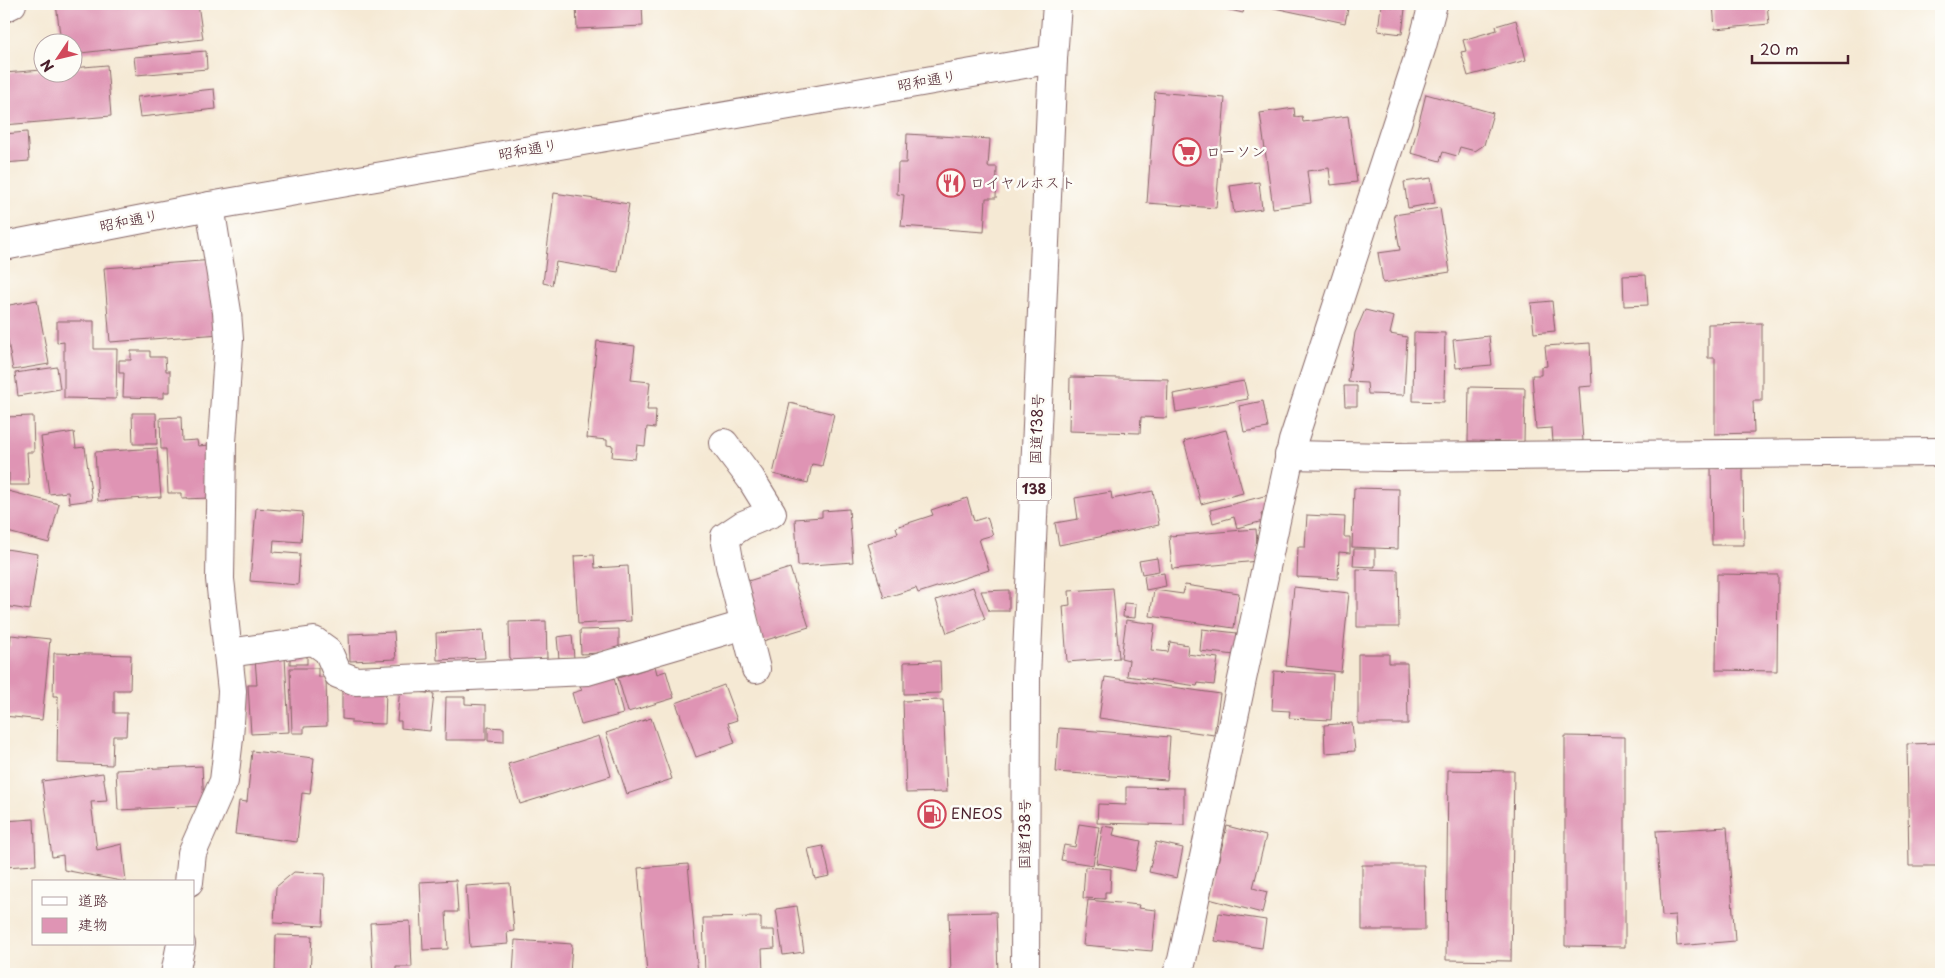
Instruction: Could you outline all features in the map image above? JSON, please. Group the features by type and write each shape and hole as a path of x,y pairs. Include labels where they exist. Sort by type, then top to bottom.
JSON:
{"main road":[{"path":"4,8 12,4"},
{"name":"国道138号","path":"1025,974 1026,678 1057,4"},
{"path":"1177,974 1182,960 1289,455 1433,4"},
{"name":"昭和通り","path":"4,246 210,206 1053,59"},
{"path":"189,880 192,853 224,781 232,691 220,579 222,442 229,339 227,312 210,206"},
{"path":"724,443 751,479 772,513 743,526 725,537 730,566 756,669"},
{"path":"1289,455 1390,458 1941,452"},
{"path":"228,653 314,641 328,651 338,674 356,681 587,671 744,625"},
{"path":"175,974 181,946"}],"building":[{"path":"56,4 198,4 203,39 82,53 82,32 60,32"},
{"path":"576,4 642,4 643,26 577,29"},
{"path":"1222,4 1245,4 1243,13 1221,8"},
{"path":"1266,4 1349,4 1345,23 1265,6"},
{"path":"1713,4 1767,4 1769,24 1715,29"},
{"path":"1381,5 1405,9 1402,34 1378,31"},
{"path":"1516,20 1526,60 1468,76 1461,52 1466,51 1463,40 1497,30 1496,26"},
{"path":"206,51 207,69 136,75 134,57"},
{"path":"107,65 111,116 4,125 4,73 32,71 32,82 82,82 82,67"},
{"path":"214,89 216,109 140,117 137,97"},
{"path":"1155,92 1225,98 1216,208 1147,203"},
{"path":"1426,94 1493,113 1484,145 1475,151 1460,147 1457,156 1443,152 1440,161 1411,153"},
{"path":"1294,108 1295,117 1302,116 1303,122 1348,116 1357,182 1331,185 1329,168 1307,171 1311,203 1273,208 1260,113"},
{"path":"27,132 29,161 4,163 4,134"},
{"path":"907,134 990,139 988,167 997,167 996,198 986,198 984,232 901,226 904,195 897,194 898,163 906,163"},
{"path":"1431,178 1435,203 1408,208 1404,182"},
{"path":"1259,182 1262,209 1234,213 1230,186"},
{"path":"554,193 629,204 618,272 556,262 552,285 543,283"},
{"path":"1440,208 1450,272 1383,283 1378,253 1400,250 1394,215"},
{"path":"215,260 221,334 110,342 104,268"},
{"path":"1646,275 1648,305 1624,306 1623,276"},
{"path":"37,300 49,364 13,370 4,319 4,306"},
{"path":"1552,301 1555,331 1534,333 1531,303"},
{"path":"1365,310 1394,317 1390,334 1407,337 1404,395 1368,394 1367,383 1348,382 1355,333"},
{"path":"57,321 94,321 94,349 117,349 116,399 64,398 64,342 57,343"},
{"path":"1762,323 1762,401 1753,401 1754,433 1715,434 1715,358 1708,358 1708,324"},
{"path":"1414,332 1445,333 1444,402 1413,401"},
{"path":"1489,336 1492,365 1456,368 1453,340"},
{"path":"597,341 635,346 631,380 650,382 647,410 656,410 655,428 647,427 645,446 637,445 635,459 612,457 613,446 607,445 607,440 587,438"},
{"path":"1590,343 1592,386 1579,387 1583,441 1553,442 1552,428 1536,429 1532,375 1541,375 1541,367 1547,366 1545,346"},
{"path":"131,351 150,351 150,357 165,357 166,371 170,371 170,392 164,392 164,398 123,397 124,373 119,373 119,360 131,360"},
{"path":"4,367 9,386 4,387"},
{"path":"57,367 60,389 18,396 15,373"},
{"path":"1070,377 1168,379 1167,418 1141,417 1140,433 1069,431"},
{"path":"1244,381 1248,399 1176,412 1173,394"},
{"path":"1344,386 1357,386 1357,406 1345,406"},
{"path":"1469,387 1525,388 1524,442 1468,441"},
{"path":"1263,401 1268,428 1244,432 1239,406"},
{"path":"790,403 834,414 822,466 812,464 808,483 773,474"},
{"path":"132,413 156,413 157,444 133,444"},
{"path":"33,416 34,452 27,452 29,485 9,485 9,473 4,473 4,417"},
{"path":"181,417 182,441 197,440 198,446 209,445 211,498 182,499 182,493 168,493 166,449 161,449 160,418"},
{"path":"1226,430 1243,493 1201,504 1184,441"},
{"path":"74,432 76,448 85,447 92,500 69,503 68,492 49,494 41,437"},
{"path":"157,448 161,497 98,501 95,452"},
{"path":"1711,468 1743,468 1744,545 1712,545"},
{"path":"1354,488 1399,489 1398,549 1352,547"},
{"path":"4,490 59,504 49,543 4,531"},
{"path":"1153,491 1159,525 1059,545 1055,523 1078,519 1075,498 1111,492 1112,499"},
{"path":"1268,495 1273,511 1261,514 1263,521 1237,528 1234,517 1213,523 1210,510"},
{"path":"967,498 974,521 987,517 993,535 979,539 989,570 918,593 916,588 884,598 867,543 898,533 896,527 933,515 931,510"},
{"path":"256,508 303,512 301,542 274,540 273,552 300,554 298,585 250,581"},
{"path":"849,509 853,562 798,566 795,519 822,517 822,511"},
{"path":"1307,515 1345,517 1344,537 1350,537 1350,553 1339,552 1338,579 1297,577 1298,547 1305,547"},
{"path":"1256,529 1258,561 1172,569 1169,536"},
{"path":"6,549 38,554 30,610 4,606 4,561"},
{"path":"1354,549 1375,549 1375,567 1353,566"},
{"path":"594,555 595,568 628,566 631,621 578,624 574,556"},
{"path":"1157,558 1159,571 1142,574 1139,561"},
{"path":"790,568 809,627 763,641 745,582"},
{"path":"1357,569 1398,570 1399,627 1357,627"},
{"path":"1164,573 1166,586 1146,590 1144,576"},
{"path":"1717,574 1778,575 1777,671 1716,670"},
{"path":"1185,585 1239,593 1234,628 1150,616 1154,590 1183,594"},
{"path":"973,587 985,619 947,633 936,600"},
{"path":"1294,587 1349,593 1341,672 1286,666"},
{"path":"1113,588 1119,658 1067,662 1063,606 1070,605 1069,591"},
{"path":"1009,590 1009,611 989,611 981,591"},
{"path":"1124,603 1136,604 1135,618 1123,617"},
{"path":"1126,620 1155,624 1151,650 1168,652 1170,642 1188,645 1187,654 1218,658 1214,685 1198,683 1197,686 1127,676 1129,660 1121,658"},
{"path":"546,621 547,659 533,659 532,665 510,665 509,622"},
{"path":"619,629 619,652 581,654 580,630"},
{"path":"1202,629 1237,633 1235,655 1200,651"},
{"path":"483,630 485,658 437,660 436,633"},
{"path":"394,632 396,659 350,661 349,634"},
{"path":"11,635 50,639 42,720 4,716 4,645 10,646"},
{"path":"572,635 574,658 559,659 557,637"},
{"path":"290,649 307,649 307,664 290,664"},
{"path":"54,653 131,655 130,690 114,690 114,713 127,713 126,736 113,736 112,765 57,763 58,696 53,696"},
{"path":"1358,654 1389,654 1389,663 1407,663 1408,724 1358,724"},
{"path":"285,657 289,732 251,734 248,685 257,685 255,659"},
{"path":"940,661 941,693 904,694 904,662"},
{"path":"655,666 657,674 666,671 674,698 628,712 618,678"},
{"path":"290,668 318,668 318,677 326,677 327,726 304,727 304,733 292,733"},
{"path":"1274,671 1333,674 1331,720 1289,718 1290,711 1272,710"},
{"path":"613,674 623,714 581,725 572,693 582,690 579,683"},
{"path":"1105,677 1220,694 1214,735 1099,718"},
{"path":"724,685 737,720 728,723 735,743 696,757 676,703"},
{"path":"342,687 386,688 385,724 351,723 351,720 342,719"},
{"path":"400,687 434,694 430,731 401,728 401,721 397,721"},
{"path":"446,697 465,697 465,704 486,705 486,740 445,740"},
{"path":"943,700 947,792 906,793 903,701"},
{"path":"651,718 672,779 627,794 606,733"},
{"path":"1352,723 1355,751 1325,753 1324,725"},
{"path":"488,727 504,728 504,742 488,741"},
{"path":"1059,728 1170,737 1167,780 1056,772"},
{"path":"599,736 611,776 520,804 508,764"},
{"path":"1565,736 1625,737 1625,947 1565,946"},
{"path":"1941,743 1941,866 1909,866 1907,744"},
{"path":"252,751 314,758 310,794 302,793 297,842 235,834 239,801 247,802"},
{"path":"202,766 204,806 118,810 116,770"},
{"path":"1448,770 1514,771 1511,961 1446,960"},
{"path":"103,773 107,801 91,802 97,850 122,844 126,880 116,880 64,870 63,855 52,857 42,781"},
{"path":"1126,787 1184,788 1184,825 1097,823 1098,804 1126,805"},
{"path":"34,819 36,865 4,867 4,821"},
{"path":"1079,824 1099,827 1093,865 1061,860 1064,845 1075,847"},
{"path":"1103,826 1115,828 1113,835 1141,841 1135,871 1096,863"},
{"path":"1227,826 1266,836 1253,888 1267,892 1262,913 1209,899"},
{"path":"1727,827 1735,941 1677,946 1675,915 1662,916 1656,831"},
{"path":"1156,842 1183,848 1177,878 1149,872"},
{"path":"823,846 830,876 815,879 808,849"},
{"path":"688,864 698,974 647,974 638,868"},
{"path":"1362,865 1424,865 1425,930 1362,930"},
{"path":"1085,867 1111,869 1110,892 1105,892 1105,899 1083,898"},
{"path":"294,872 325,874 323,926 274,923 276,887"},
{"path":"456,880 458,912 446,912 448,949 423,950 420,882"},
{"path":"510,883 514,931 507,932 508,944 470,947 466,886"},
{"path":"1088,900 1139,905 1138,908 1156,910 1152,951 1083,945"},
{"path":"797,906 804,952 783,955 776,909"},
{"path":"996,912 998,974 951,974 949,913"},
{"path":"1219,913 1266,920 1262,948 1215,941"},
{"path":"761,917 761,930 774,930 775,948 762,949 763,974 705,974 703,918"},
{"path":"410,921 412,967 396,967 396,974 373,974 370,923"},
{"path":"276,935 312,936 310,974 275,974"},
{"path":"515,940 572,944 570,974 513,974"}],"place":[{"name":"ローソン","path":"1187,152"},
{"name":"ロイヤルホスト","path":"951,183"},
{"name":"ENEOS","path":"932,814"}]}
